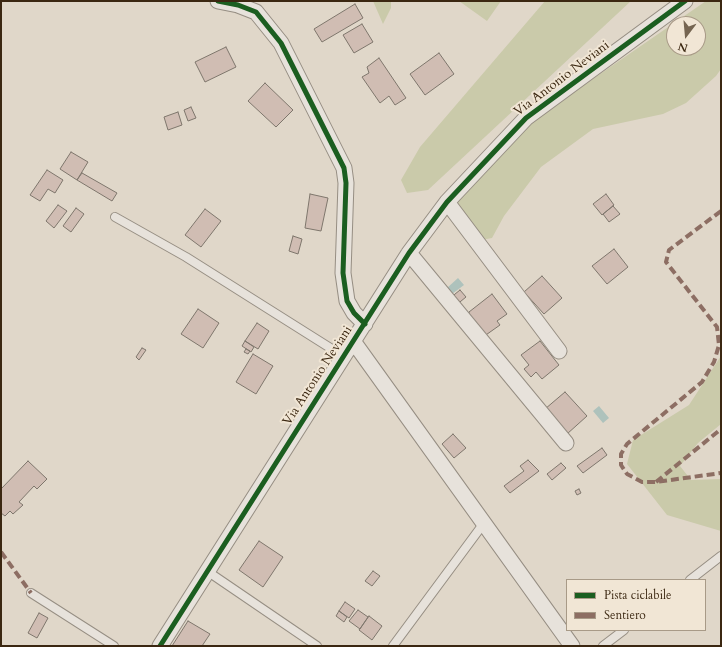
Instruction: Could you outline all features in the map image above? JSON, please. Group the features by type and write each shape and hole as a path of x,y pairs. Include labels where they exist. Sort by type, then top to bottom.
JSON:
{"street":[{"path":"218,1 238,5 256,12 281,43 344,168 346,183 343,273 347,301 354,313 365,324"},
{"name":"Via Antonio Neviani","path":"160,646 409,253 447,202 526,118 685,1"},
{"path":"447,202 559,351"},
{"path":"409,253 566,443"},
{"path":"353,341 572,646"}],"lane":[{"path":"115,217 186,257 343,356"},
{"path":"393,646 484,522"},
{"path":"691,579 721,556"},
{"path":"207,571 317,646"},
{"path":"31,593 114,646"},
{"path":"603,646 623,631"}],"green space":[{"path":"373,1 391,1 391,8 383,24"},
{"path":"459,1 501,1 487,21"},
{"path":"545,1 631,1 428,190 407,193 401,180 420,147"},
{"path":"706,1 721,1 721,69 716,76 686,103 663,114 593,129 541,167 504,216 492,238 481,240 454,208 458,196 529,123 666,29 666,56 706,56 706,16 684,16"},
{"path":"721,356 721,424 698,443 680,466 691,480 721,479 721,531 667,515 627,464 633,440 689,405"}],"water":[{"path":"458,278 464,285 452,294 447,288"},
{"path":"599,406 609,418 603,423 593,411"}],"building":[{"path":"355,4 363,18 322,42 314,29"},
{"path":"362,24 373,42 354,53 343,35"},
{"path":"226,47 236,67 205,82 195,62"},
{"path":"439,53 454,74 425,95 410,74"},
{"path":"379,58 406,98 395,105 389,96 380,103 362,77 369,73 367,67"},
{"path":"265,83 293,110 276,127 248,101"},
{"path":"191,107 196,118 188,121 184,110"},
{"path":"178,112 182,125 168,130 164,117"},
{"path":"71,152 88,162 77,180 60,169"},
{"path":"47,170 63,180 55,193 48,189 40,201 30,195"},
{"path":"82,173 117,193 112,201 77,180"},
{"path":"310,194 328,198 321,231 305,228"},
{"path":"606,194 614,205 602,215 593,204"},
{"path":"58,205 67,211 54,228 46,221"},
{"path":"613,206 620,214 609,222 603,214"},
{"path":"76,208 84,214 71,232 63,226"},
{"path":"205,209 221,221 201,247 185,235"},
{"path":"293,236 302,239 298,254 289,251"},
{"path":"614,249 628,267 607,284 592,266"},
{"path":"542,276 562,298 544,314 524,292"},
{"path":"460,290 466,297 455,306 449,299"},
{"path":"492,294 507,314 497,321 500,325 483,337 469,316 469,312"},
{"path":"198,309 219,323 203,348 181,334"},
{"path":"257,323 269,331 258,349 245,341"},
{"path":"245,341 254,347 251,352 242,346"},
{"path":"540,341 559,365 542,379 536,372 531,377 524,369 529,365 521,355"},
{"path":"142,348 146,350 139,360 136,357"},
{"path":"246,349 250,351 248,354 244,352"},
{"path":"253,354 273,366 256,394 236,382"},
{"path":"565,392 587,416 567,434 545,409"},
{"path":"453,434 466,448 454,458 442,444"},
{"path":"602,448 607,455 583,473 577,466"},
{"path":"528,460 539,471 510,493 504,486 524,471 520,466"},
{"path":"28,461 47,479 37,489 34,486 19,502 23,505 13,514 10,511 5,516 1,513 1,489"},
{"path":"561,463 566,468 552,480 547,474"},
{"path":"579,489 581,493 577,495 575,491"},
{"path":"259,541 283,557 263,587 239,570"},
{"path":"373,571 380,576 372,586 365,581"},
{"path":"345,602 355,609 349,618 339,611"},
{"path":"358,610 368,617 360,629 349,621"},
{"path":"339,611 347,617 344,622 336,616"},
{"path":"39,613 48,618 37,638 28,633"},
{"path":"369,616 382,626 372,640 359,630"},
{"path":"188,621 210,634 202,646 172,646"}],"marked path":[{"path":"721,211 669,250 666,262 717,327 719,345 714,362 702,382 627,444 621,454 621,465 627,474 642,482 656,482 721,473"},
{"path":"656,482 721,429"},
{"path":"1,552 31,593"}],"cycle path":[{"path":"218,1 238,5 256,12 281,43 344,168 346,183 343,273 347,301 354,313 365,324"},
{"path":"160,646 409,253 447,202 526,118 685,1"}]}
